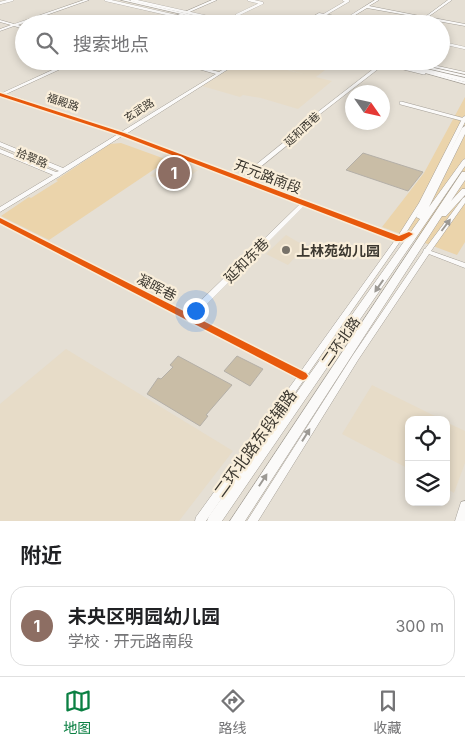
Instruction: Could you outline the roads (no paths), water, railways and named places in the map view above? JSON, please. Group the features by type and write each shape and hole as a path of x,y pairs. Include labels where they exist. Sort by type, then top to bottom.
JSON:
{"highway":[{"path":"431,70 465,78"},
{"path":"400,243 409,234 430,199 445,187 465,128"},
{"name":"二环北路","path":"214,521 400,243 465,160"},
{"name":"二环北路","path":"237,521 430,226 445,187 465,174"},
{"path":"430,226 465,192"}],"main road":[{"path":"114,0 188,15"},
{"path":"123,0 187,15"},
{"path":"424,70 465,78"}],"street":[{"path":"0,3 12,0"},
{"path":"44,15 87,0"},
{"path":"106,0 189,15"},
{"path":"132,0 183,14 219,0"},
{"path":"183,14 215,0"},
{"path":"237,15 262,3 249,0"},
{"path":"321,14 348,1 344,0"},
{"path":"354,15 377,0"},
{"path":"429,15 450,0"},
{"path":"367,7 409,15"},
{"path":"321,14 326,15"},
{"path":"0,22 15,26"},
{"path":"450,22 465,24"},
{"path":"0,30 15,25"},
{"path":"450,45 465,48"},
{"path":"0,94 55,70"},
{"path":"210,70 218,72"},
{"name":"玄武路","path":"0,208 221,70"},
{"name":"玄武路","path":"218,72 222,70"},
{"name":"延和西巷","path":"252,184 253,170 296,136 297,130 375,70"},
{"path":"438,70 465,78"},
{"name":"福殿路","path":"0,94 119,134"},
{"path":"401,103 465,119"},
{"name":"二环北路东段辅路","path":"200,521 400,243 465,119"},
{"name":"开元路南段","path":"119,134 302,205"},
{"name":"开元路南段","path":"119,134 400,243"},
{"name":"拾翠路","path":"0,144 59,172"},
{"name":"拾翠路","path":"0,151 59,172"},
{"path":"252,521 370,335 426,251 465,199"},
{"name":"延和东巷","path":"189,317 302,205"},
{"name":"凝晖巷","path":"0,220 303,376"},
{"path":"426,251 465,266"},
{"path":"460,521 465,506"}],"place":[{"name":"未央区明园幼儿园","path":"174,173"},
{"name":"上林苑幼儿园","path":"286,250"}]}
